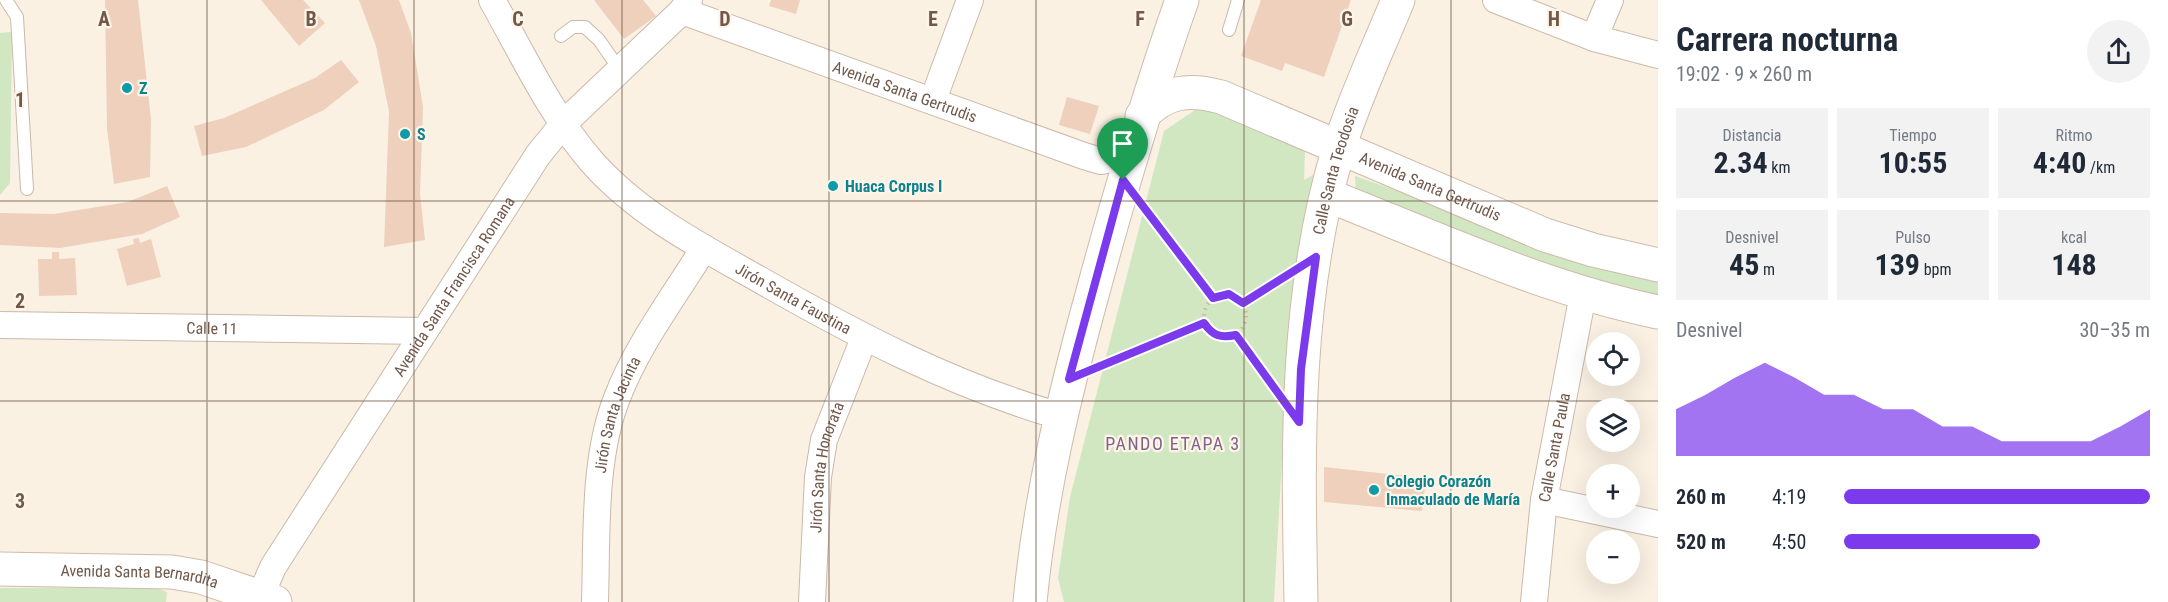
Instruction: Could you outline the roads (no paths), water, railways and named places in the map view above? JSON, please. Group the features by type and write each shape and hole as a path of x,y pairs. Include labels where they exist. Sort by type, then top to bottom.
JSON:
{"main road":[{"path":"1030,602 1038,525 1069,379 1126,167 1182,0"},
{"name":"Calle Santa Teodosia","path":"1301,602 1299,422 1301,369 1316,257 1327,195 1339,147 1398,0"},
{"name":"Avenida Santa Gertrudis","path":"1142,116 1161,99 1172,94 1188,91 1204,93 1280,121 1545,235 1593,250 1658,265"},
{"path":"1327,195 1506,267 1583,294 1658,312"},
{"name":"Avenida Santa Bernardita","path":"0,569 172,572 201,577 264,601"}],"street":[{"name":"Jirón Santa Faustina","path":"492,0 563,124 593,163 634,202 704,248 864,338 931,370 1007,400 1060,416"},
{"path":"933,100 969,0"},
{"path":"1496,0 1594,38 1658,55"},
{"path":"1594,38 1610,0"},
{"name":"Avenida Santa Francisca Romana","path":"264,601 273,567 538,155 563,124 686,5"},
{"name":"Avenida Santa Gertrudis","path":"686,5 1093,159 1116,160 1126,167"},
{"name":"Jirón Santa Jacinta","path":"595,602 604,445 616,399 634,361 704,248"},
{"name":"Calle Santa Paula","path":"1534,602 1544,500 1583,294"},
{"name":"Calle 11","path":"0,326 424,331"},
{"name":"Jirón Santa Honorata","path":"812,602 818,477 824,440 838,398 864,338"},
{"path":"1544,500 1658,524"}],"lane":[{"path":"6,0 17,17 27,189"},
{"path":"1229,30 1238,0"},
{"path":"561,36 573,27 585,27 599,40 621,70"}],"place":[{"name":"Z","path":"127,88"},
{"name":"S","path":"405,134"},
{"name":"Huaca Corpus I","path":"833,186"},
{"name":"Colegio Corazón Inmaculado de María","path":"1374,490"}],"district":[{"name":"PANDO ETAPA 3","path":"1173,444"}]}
